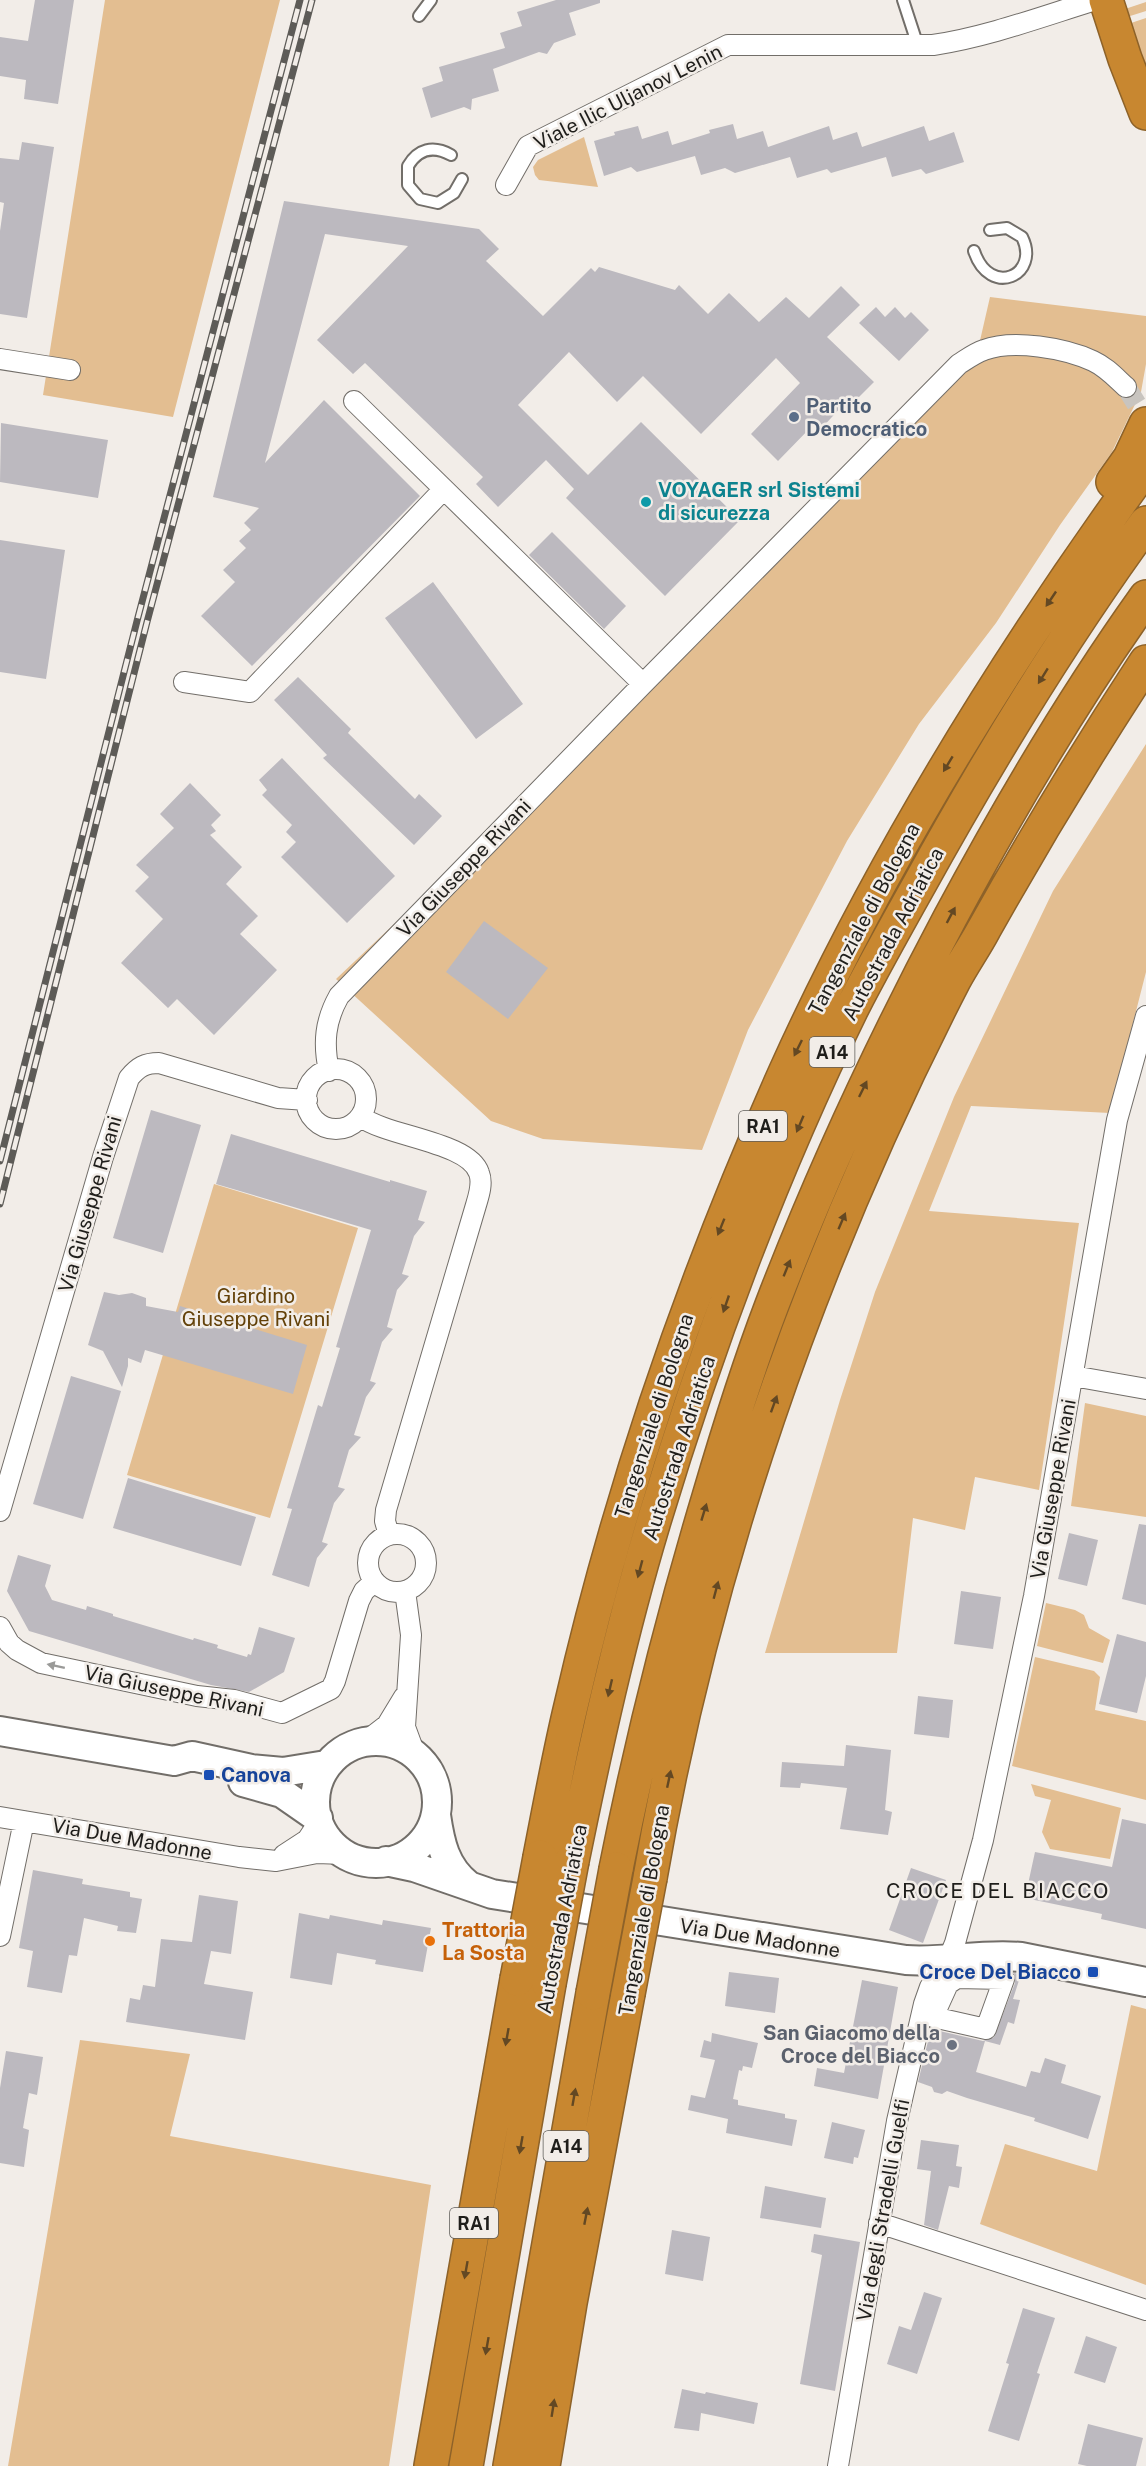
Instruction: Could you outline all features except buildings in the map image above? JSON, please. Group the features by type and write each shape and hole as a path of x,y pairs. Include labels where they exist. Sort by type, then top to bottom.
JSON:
{"highway":[{"path":"1098,1 1146,112"},
{"path":"1074,566 1089,517 1130,458 1146,424"},
{"name":"Tangenziale di Bologna","path":"556,1859 571,1706 621,1513 666,1372 746,1164 791,1060 896,855 991,693 1074,566 1146,466"},
{"name":"Autostrada Adriatica","path":"465,2466 533,1981 556,1859 621,1642 652,1525 728,1300 772,1188 852,1008 958,814 1089,602 1146,523"},
{"name":"A14","path":"510,2466 593,1993 630,1798 665,1650 736,1406 772,1306 809,1215 853,1110 889,1036 996,832 1058,730 1146,597"},
{"name":"Tangenziale di Bologna","path":"543,2466 570,2303 676,1746 724,1558 770,1414 803,1320 842,1223 955,977 1046,819 1146,662"},
{"path":"1046,819 1076,791 1146,690"},
{"name":"RA1","path":"431,2466 533,1981"}],"main road":[{"path":"0,1731 174,1761 192,1756 251,1769 283,1772 326,1765 349,1747 365,1742 397,1745 416,1757 426,1767 435,1791 439,1835 445,1857 458,1877 468,1885"},
{"path":"174,1761 187,1771 273,1789 290,1797 318,1820"},
{"path":"326,1765 316,1790 318,1820 326,1836 344,1854 359,1861 386,1861 411,1851 427,1836 436,1815"},
{"name":"Via Due Madonne","path":"386,1861 414,1867 492,1894 676,1925 906,1960 948,1960 1003,1955 1146,1982"}],"street":[{"name":"Viale Ilic Uljanov Lenin","path":"506,185 528,146 728,45 918,46 961,41 1098,1"},
{"name":"Via Giuseppe Rivani","path":"329,1071 325,1040 326,1024 339,996 938,386 984,362 1007,355 1066,360 1124,386"},
{"path":"0,358 70,370"},
{"path":"354,401 643,684"},
{"path":"184,682 250,692 443,490"},
{"name":"Via Giuseppe Rivani","path":"948,1960 971,1885 994,1790 1034,1596 1117,1120 1146,1016"},
{"name":"Via Giuseppe Rivani","path":"0,1511 129,1078 137,1068 147,1063 159,1063 278,1098 307,1100"},
{"path":"343,1070 353,1074 361,1082 366,1100 361,1118 344,1128 326,1127 312,1116 307,1100 312,1082 319,1075 329,1071 343,1070"},
{"path":"361,1118 378,1127 462,1153 476,1167 481,1180 476,1205 386,1510 388,1535"},
{"path":"1073,1376 1146,1389"},
{"path":"399,1534 417,1542 426,1560 421,1579 405,1591 386,1590 374,1582 369,1570 369,1552 374,1545 388,1535 399,1534"},
{"name":"Via Giuseppe Rivani","path":"3,1640 28,1658 41,1663 197,1696 234,1700 278,1713 286,1713 331,1689 359,1601 374,1582"},
{"path":"405,1591 411,1635 405,1695 405,1726 416,1757"},
{"path":"365,1742 387,1725 405,1695"},
{"name":"Via Due Madonne","path":"0,1817 264,1860 285,1860 317,1853 344,1854"},
{"name":"Via Due Madonne","path":"264,1860 276,1858 297,1849 307,1840 318,1820"},
{"path":"0,1936 24,1821"},
{"name":"Via degli Stradelli Guelfi","path":"838,2466 897,2121 924,2004 930,1987 948,1960"},
{"path":"879,2223 1146,2310"}],"lane":[{"path":"418,16 431,0"},
{"path":"903,0 918,46"},
{"path":"451,155 436,149 420,152 408,166 408,185 420,199 438,203 454,193 462,179"},
{"path":"974,251 980,266 992,276 1008,277 1021,269 1027,254 1022,237 1007,228 990,230"}],"green space":[{"path":"105,0 280,0 173,417 43,395"},
{"path":"1146,2 1146,11 1127,17 1125,9"},
{"path":"1146,18 1146,77 1128,24"},
{"path":"584,137 598,187 539,180 533,167 538,160"},
{"path":"990,297 1146,316 1146,364 1141,392 1112,452 1060,525 996,623 919,724 847,841 748,1030 702,1150 543,1139 491,1121 336,979 741,596 976,358"},
{"path":"1146,744 1146,972 1110,1113 971,1106 929,1211 1079,1223 1039,1490 975,1477 965,1530 913,1518 897,1653 765,1653 840,1400 875,1292 954,1097 1053,891"},
{"name":"Giardino Giuseppe Rivani","path":"214,1184 358,1228 270,1518 127,1475"},
{"path":"1085,1403 1146,1416 1146,1517 1071,1506"},
{"path":"1046,1603 1075,1610 1084,1615 1089,1628 1110,1640 1103,1663 1037,1646"},
{"path":"1035,1657 1094,1671 1100,1677 1095,1710 1146,1721 1146,1800 1012,1766"},
{"path":"1031,1784 1121,1808 1110,1859 1050,1849 1042,1832 1051,1800 1035,1796"},
{"path":"1131,2005 1146,2009 1146,2285 980,2224 1005,2144 1097,2171"},
{"path":"80,2040 190,2054 170,2136 431,2185 389,2466 8,2466"}],"tunnel":[{"path":"1126,387 1146,419"}],"railway":[{"path":"0,1161 137,621 300,0"},
{"path":"0,1204 147,622 312,0"}],"place":[{"name":"Partito Democratico","path":"794,417"},
{"name":"VOYAGER srl Sistemi di sicurezza","path":"646,502"},
{"name":"Canova","path":"209,1775"},
{"name":"Trattoria La Sosta","path":"430,1941"},
{"name":"Croce Del Biacco","path":"1093,1972"},
{"name":"San Giacomo della Croce del Biacco","path":"952,2045"}],"district":[{"name":"CROCE DEL BIACCO","path":"998,1890"}]}
